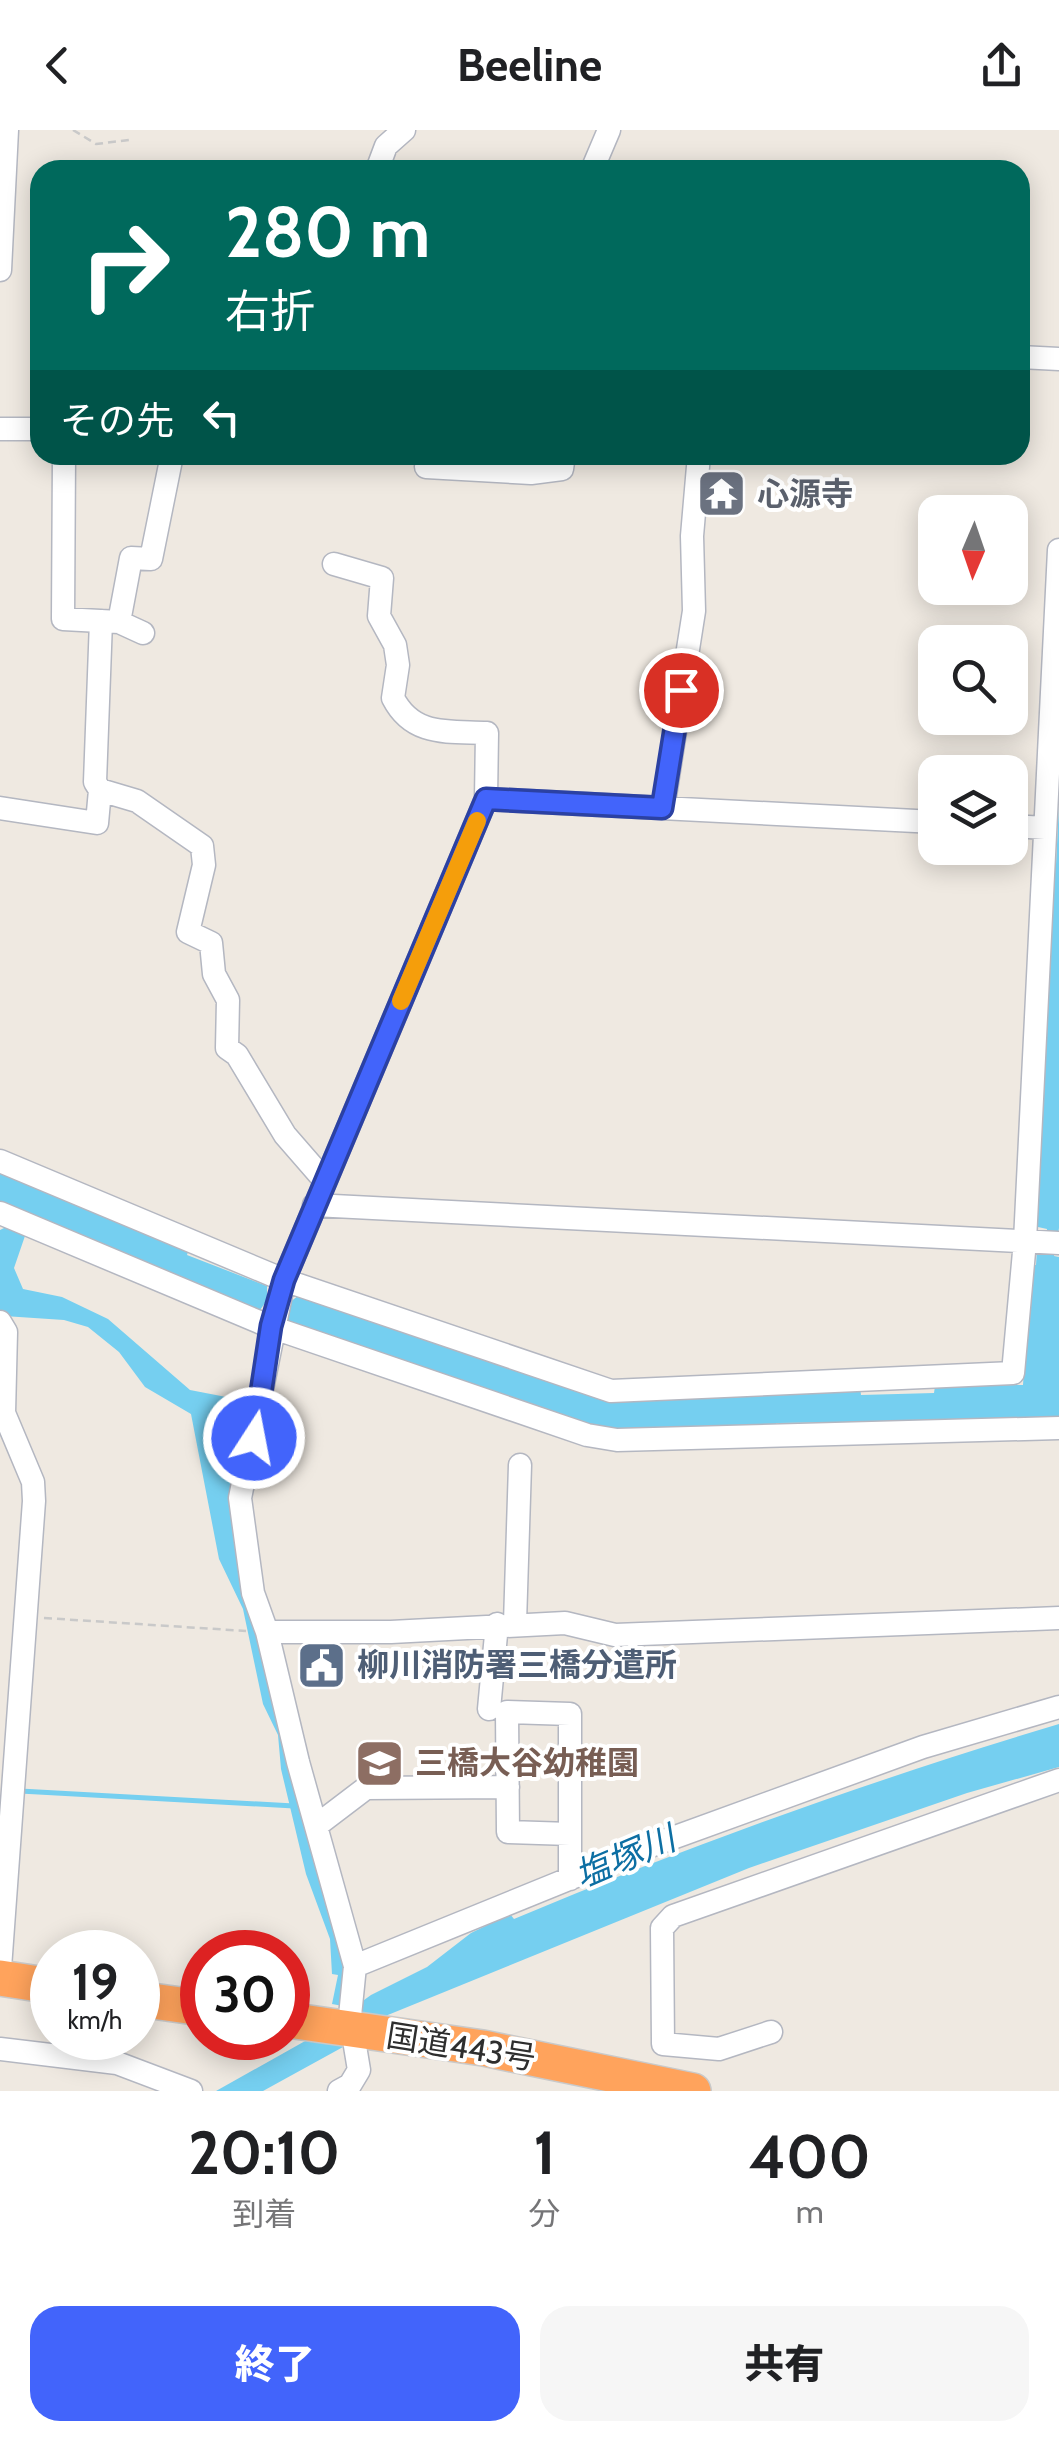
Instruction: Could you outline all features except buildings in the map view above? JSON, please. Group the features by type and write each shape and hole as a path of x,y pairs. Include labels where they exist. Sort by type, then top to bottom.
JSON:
{"highway":[{"path":"0,1978 30,1983"},
{"name":"国道443号","path":"310,2025 591,2081 693,2091"}],"street":[{"path":"0,270 8,130"},
{"path":"381,160 386,146 404,130"},
{"path":"596,160 610,130"},
{"path":"1030,358 1059,359"},
{"path":"0,429 30,429"},
{"path":"64,465 63,619 110,622 143,633"},
{"path":"0,808 97,823 100,790 95,782 110,622 131,558 151,559 170,465"},
{"path":"426,467 531,473 562,469 563,465"},
{"path":"662,808 694,611 692,536 698,465"},
{"path":"0,1161 284,1280 611,1391 1014,1373 1025,1241 1059,550"},
{"path":"334,564 382,578 379,616 395,645 398,665 394,698 409,723 422,730 487,733 486,799 284,1280 271,1326 261,1408 240,1498 253,1594 267,1632 356,1972 350,2016 359,2070 350,2084 338,2091"},
{"path":"100,790 148,808 202,846 204,865 188,932 211,943 214,974 228,1000 227,1048 237,1056 285,1135 325,1181"},
{"path":"486,799 918,821"},
{"path":"1028,827 1045,828"},
{"path":"314,1206 1059,1242"},
{"path":"0,1213 271,1326 587,1436 617,1440 1059,1428"},
{"path":"0,1322 6,1332 4,1413 34,1482 0,1968"},
{"path":"489,1710 506,1623 520,1465"},
{"path":"267,1632 391,1632 506,1623 565,1623 615,1634 1059,1618"},
{"path":"356,1972 570,1879 923,1748 1059,1707"},
{"path":"570,1834 508,1832 508,1712 570,1714 570,1834 570,1879"},
{"path":"771,2032 719,2049 663,2044 662,1928 672,1916 1059,1780"},
{"path":"316,1826 366,1788 508,1787"},
{"path":"0,2048 117,2064 191,2091"}],"path":[{"path":"73,130 96,144 129,140"},
{"path":"698,465 742,484"},
{"path":"27,1617 267,1632"}],"water":[{"path":"1059,805 1059,1228 1054,1256 1059,1257 1059,1420 776,1423 775,1428 615,1434 286,1324 287,1310 265,1303 260,1310 0,1203 0,1173 189,1249 187,1255 267,1286 267,1295 289,1303 299,1295 610,1397 860,1387 861,1395 934,1393 935,1386 1023,1385 1031,1265 1036,1265 1037,1249 1046,1249 1047,1229 1038,1227 1038,1212 1034,1212 1052,864 1056,864"},
{"path":"10,1225 26,1233 14,1268 23,1289 62,1297 108,1319 190,1390 252,1402 250,1606 347,1978 343,2006 332,2004 338,1975 332,1974 330,1939 306,1874 281,1769 278,1735 263,1704 243,1609 219,1559 191,1414 145,1387 119,1352 88,1327 64,1320 4,1316 0,1310 0,1230"},
{"name":"塩塚川","path":"1059,1724 1059,1767 967,1793 749,1868 378,2019 343,2047 263,2091 216,2091 271,2060 310,2060 310,2038 371,1995 427,1967 471,1933 510,1914 514,1919 784,1814"}],"waterway":[{"path":"20,1791 294,1806"}],"slow traffic":[{"path":"401,1001 477,821"}],"place":[{"name":"心源寺","path":"722,494"},
{"name":"柳川消防署三橋分遣所","path":"322,1665"},
{"name":"三橋大谷幼稚園","path":"380,1763"}],"route":[{"path":"254,1438 271,1326 284,1280 486,799 662,808 681,690"}]}
